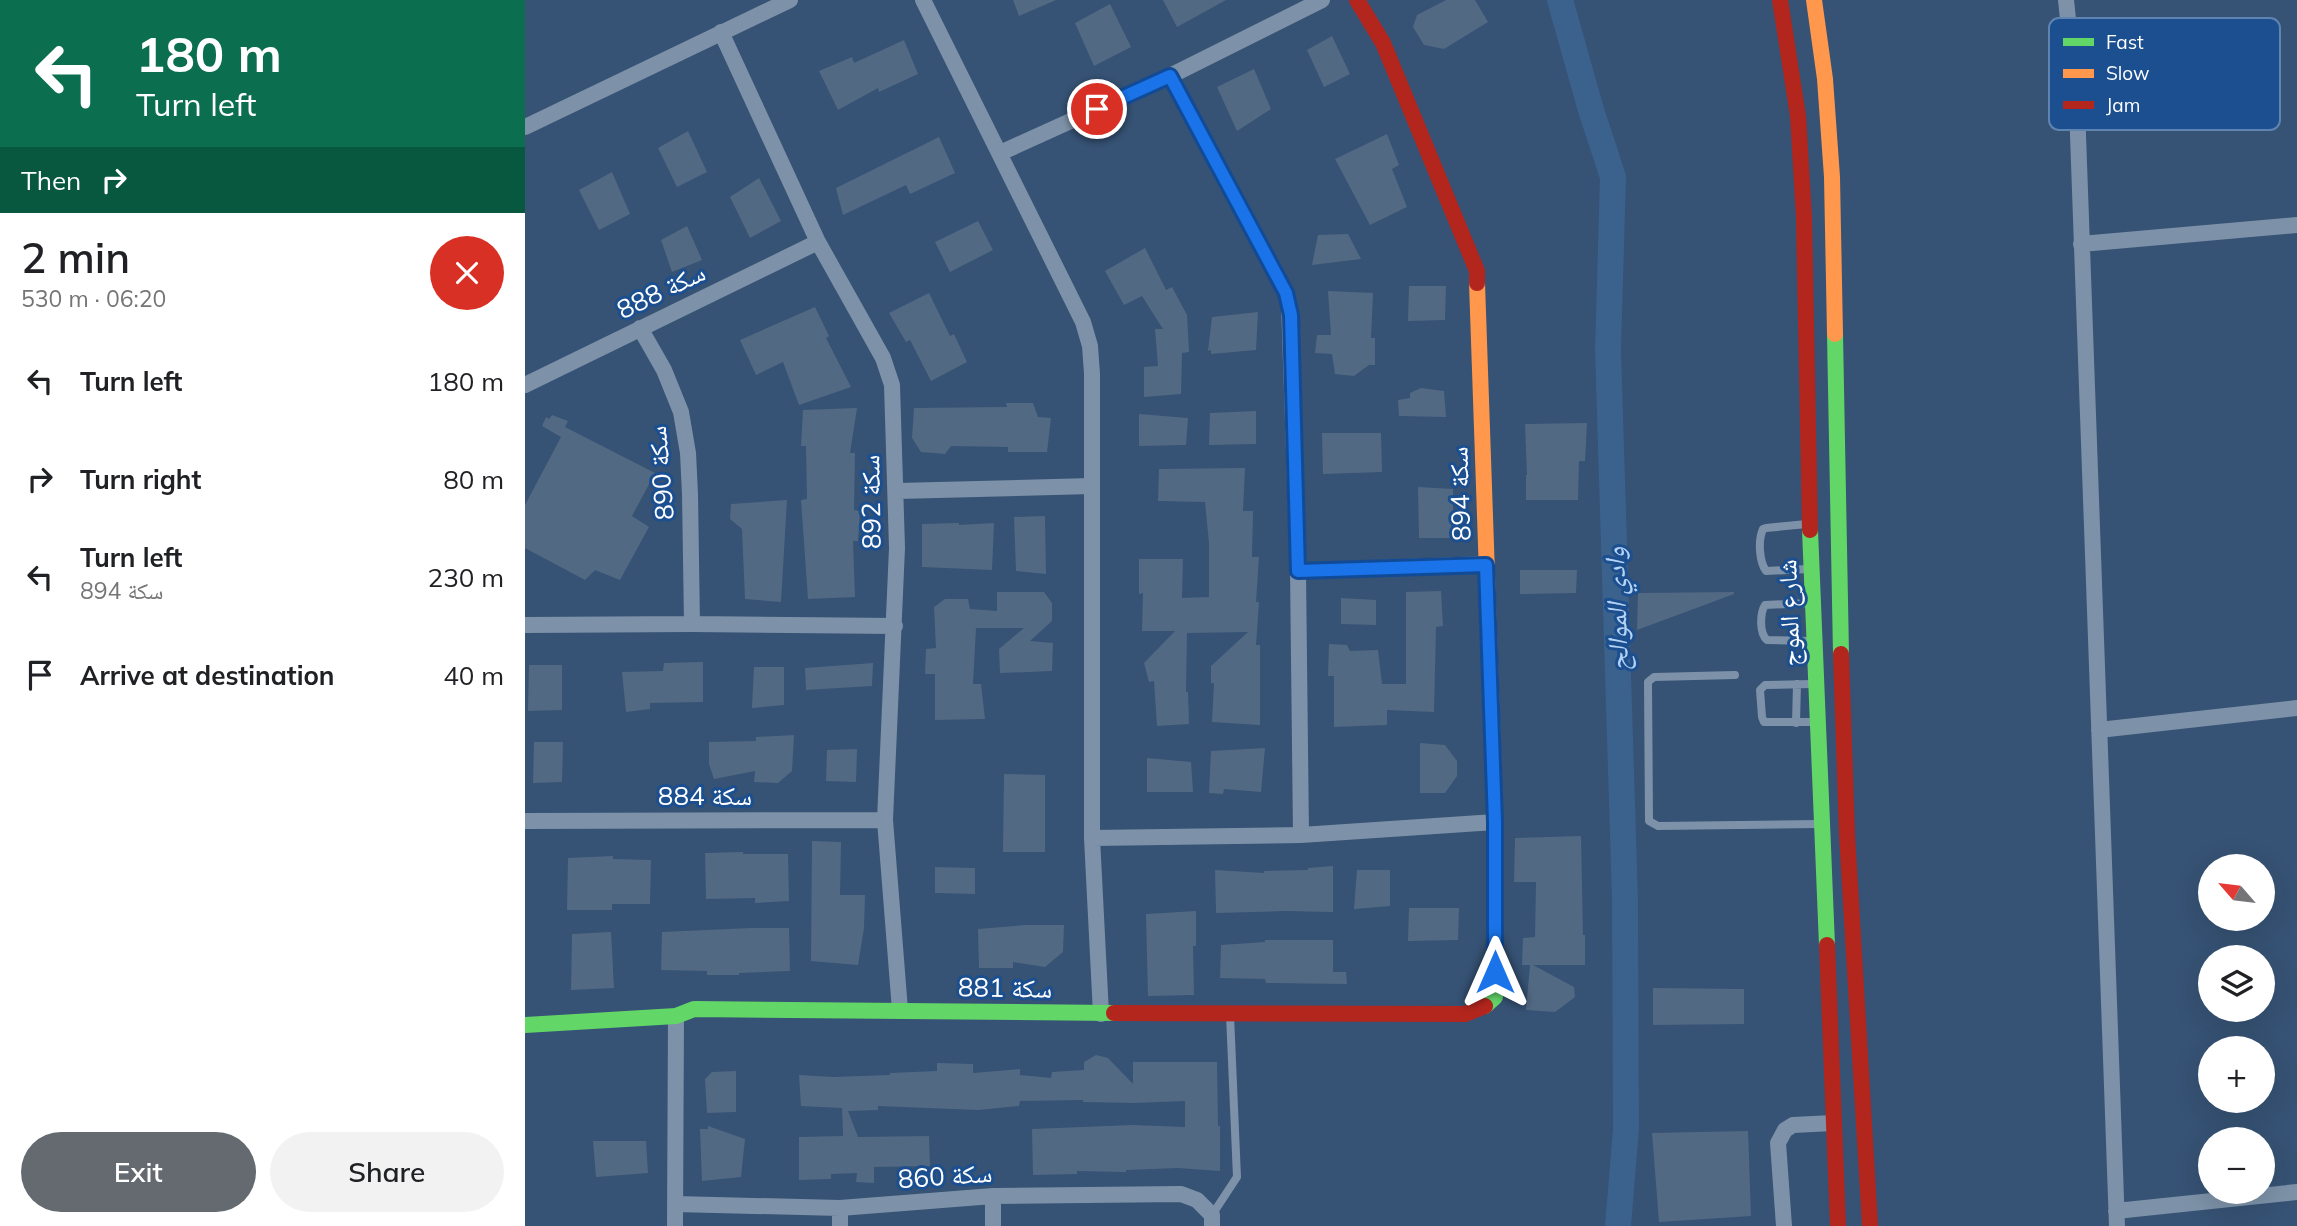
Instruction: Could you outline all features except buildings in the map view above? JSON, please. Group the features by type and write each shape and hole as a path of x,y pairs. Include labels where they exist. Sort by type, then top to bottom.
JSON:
{"main road":[{"name":"سكة 894","path":"1357,0 1383,43 1477,271 1495,822 1495,997 1484,1007"},
{"name":"شارع الموج","path":"1780,0 1798,116 1804,205 1810,523 1838,1226"},
{"name":"شارع الموج","path":"1814,0 1825,79 1832,177 1841,658 1847,821 1870,1226"},
{"name":"سكة 881","path":"525,1025 676,1016 694,1009 1230,1015 1465,1014 1484,1007"}],"street":[{"path":"525,127 790,0"},
{"path":"923,0 1083,322 1090,346 1092,838 1101,1014"},
{"path":"1000,153 1170,76 1322,0"},
{"path":"2066,0 2068,18"},
{"name":"سكة 892","path":"722,32 818,242 883,358 891,386 897,491 895,626 885,820 900,1010"},
{"path":"1170,76 1289,303 1298,571 1301,835"},
{"path":"2078,130 2116,1218 2297,1192"},
{"path":"2081,244 2297,225"},
{"name":"سكة 888","path":"525,385 818,242"},
{"name":"سكة 890","path":"640,328 664,370 681,412 688,453 692,624"},
{"path":"897,491 1092,486"},
{"path":"1298,571 1486,565"},
{"path":"525,625 895,626"},
{"path":"2099,730 2297,708"},
{"name":"سكة 884","path":"525,821 885,820"},
{"path":"1092,838 1301,835 1495,822"},
{"path":"675,1226 676,1016"},
{"path":"1784,1226 1778,1143 1785,1130 1793,1125 1833,1123"},
{"name":"سكة 860","path":"675,1204 840,1208 993,1196 1181,1194 1197,1200 1212,1221"},
{"path":"993,1196 993,1226"},
{"path":"840,1208 840,1226"}],"lane":[{"path":"1810,523 1766,528 1760,536 1762,565 1766,571 1812,568"},
{"path":"1813,603 1765,605 1762,610 1762,632 1767,640 1815,641"},
{"path":"1735,675 1654,677 1648,682 1650,821 1658,826 1821,824"},
{"path":"1796,723 1797,684"},
{"path":"1816,684 1765,685 1760,690 1762,717 1765,722 1818,722"},
{"name":"سكة 860","path":"1212,1221 1237,1177 1230,1015"}],"waterway":[{"name":"وادي الموالح","path":"1560,0 1613,177 1608,350 1625,900 1626,1129 1618,1226"}],"traffic: fast":[{"path":"1835,334 1841,654"},
{"path":"1810,530 1827,945"},
{"path":"1485,1006 1495,997 1492,720"},
{"path":"525,1025 676,1016 694,1009 1114,1013"}],"traffic: slow":[{"path":"1814,0 1825,79 1832,177 1835,334"},
{"path":"1477,283 1492,720"}],"traffic: jam":[{"path":"1357,0 1383,43 1477,271 1477,283"},
{"path":"1780,0 1798,116 1804,218 1810,530"},
{"path":"1841,654 1847,835 1870,1226"},
{"path":"1827,945 1838,1226"},
{"path":"1114,1013 1465,1014 1485,1006"}],"route":[{"path":"1097,109 1170,76 1286,293 1291,315 1298,571 1486,565 1495,822 1495,972"}]}
